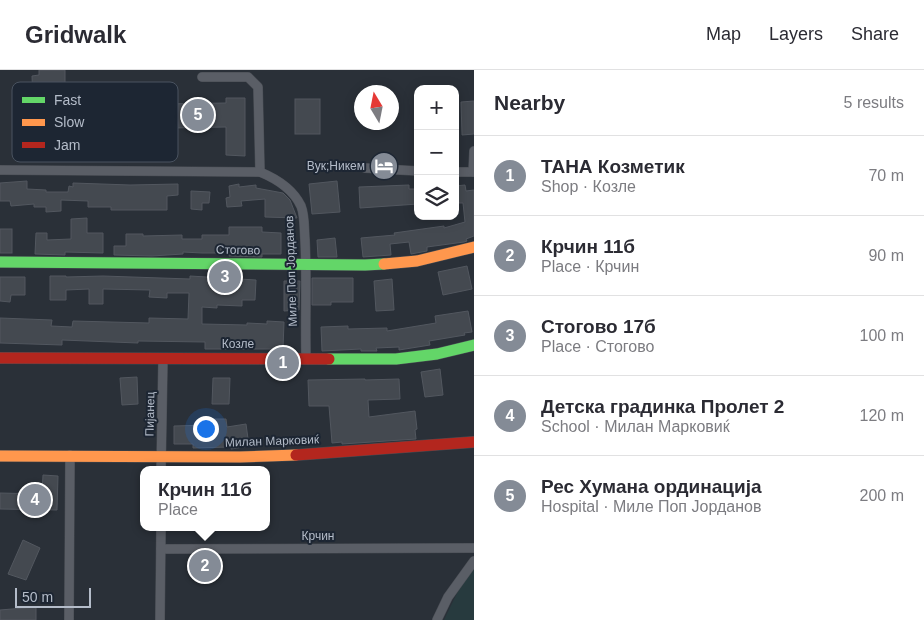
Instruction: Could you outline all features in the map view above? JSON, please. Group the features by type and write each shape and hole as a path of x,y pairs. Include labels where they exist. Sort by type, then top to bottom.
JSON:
{"street":[{"path":"202,77 248,77 258,87 260,172"},
{"path":"459,172 473,172 474,151"},
{"path":"365,168 414,171"},
{"name":"Миле Поп Јорданов","path":"0,170 260,172 275,178 288,189 301,206 304,216 306,358"},
{"name":"Стогово","path":"0,262 365,265 417,261 474,247"},
{"name":"Козле","path":"0,358 396,358 436,354 474,345"},
{"name":"Пијанец","path":"161,466 163,358"},
{"name":"Милан Марковиќ","path":"0,456 293,455 474,442"},
{"path":"69,620 70,455"},
{"path":"160,620 161,531"},
{"name":"Крчин","path":"161,550 474,548"},
{"path":"436,620 448,597 474,560"}],"green space":[{"path":"474,566 474,620 444,620 463,581"}],"building":[{"path":"39,70 65,70 65,82 32,82 32,76 39,75"},
{"path":"226,98 245,98 245,156 226,155 226,127 178,128 178,104 226,103"},
{"path":"295,99 320,99 320,134 295,134"},
{"path":"474,101 474,134 462,135 461,102"},
{"path":"27,181 27,189 46,190 46,192 68,192 69,186 73,187 73,183 178,184 178,195 167,196 167,210 111,210 111,207 88,207 88,201 61,200 61,211 46,212 46,207 34,207 34,204 11,206 10,201 0,201 0,183"},
{"path":"337,181 340,212 312,214 309,184"},
{"path":"239,184 239,187 256,185 256,188 283,193 290,200 297,218 265,217 265,199 241,201 242,206 227,207 226,198 230,197 229,186"},
{"path":"409,185 409,189 414,189 414,204 360,208 359,187"},
{"path":"465,185 466,191 474,190 474,236 466,239 467,241 464,242 427,247 427,251 411,254 409,242 390,244 391,255 363,257 361,238 395,235 394,233 444,226 444,228 465,222 463,203 459,203 459,186"},
{"path":"191,191 210,192 209,203 202,203 202,210 191,209"},
{"path":"87,218 87,233 103,233 103,253 65,252 65,255 35,254 36,233 47,233 47,240 71,239 71,219"},
{"path":"229,227 262,227 262,232 281,233 281,254 262,254 262,257 229,256 229,253 183,252 183,254 152,256 114,255 114,246 126,246 126,234 143,234 143,236 182,235 182,239 202,239 202,235 229,235"},
{"path":"0,229 12,229 12,253 0,253"},
{"path":"335,238 337,257 318,257 317,240"},
{"path":"467,266 472,289 443,295 438,272"},
{"path":"50,276 190,279 190,276 256,280 255,300 242,300 242,306 217,305 217,308 202,307 202,324 247,325 247,323 267,324 267,321 284,322 283,349 205,349 205,342 138,341 138,343 62,340 62,345 0,343 0,318 52,320 51,326 72,327 73,321 149,323 149,318 188,319 189,293 167,293 167,298 149,297 150,290 103,289 103,304 89,304 89,289 66,290 66,300 50,300"},
{"path":"0,277 25,277 25,295 11,295 10,302 0,301"},
{"path":"312,278 353,278 353,302 331,302 331,305 312,305"},
{"path":"392,279 394,310 376,311 374,281"},
{"path":"284,281 300,281 299,310 284,311"},
{"path":"468,311 472,332 464,333 465,335 429,341 430,345 399,350 399,347 376,348 377,351 361,351 361,349 322,351 321,327 348,326 348,329 387,328 387,331 436,323 435,316"},
{"path":"440,369 443,395 425,397 421,372"},
{"path":"137,377 138,404 122,405 120,378"},
{"path":"213,378 230,378 229,404 212,404"},
{"path":"399,379 400,399 368,400 369,417 415,411 416,439 332,443 329,406 309,406 308,380"},
{"path":"209,419 226,419 227,427 246,424 249,446 231,449 231,447 193,448 193,444 174,444 174,426 209,425"},
{"path":"43,475 58,476 57,510 0,509 0,493 42,494"},
{"path":"23,540 40,548 26,580 8,574"},
{"path":"36,607 36,620 0,620 0,610"}],"traffic: fast":[{"path":"0,262 384,264"},
{"path":"329,359 396,359 437,354 474,345"}],"traffic: slow":[{"path":"384,264 417,261 474,247"},
{"path":"0,456 240,457 296,455"}],"traffic: jam":[{"path":"0,358 329,359"},
{"path":"296,455 474,442"}],"place":[{"name":"Рес Хумана ординација","path":"198,115"},
{"name":"Вук;Никем","path":"384,166"},
{"name":"Стогово 17б","path":"225,277"},
{"name":"ТАНА Козметик","path":"283,363"},
{"name":"Детска градинка Пролет 2","path":"35,500"},
{"name":"Крчин 11б","path":"205,566"}]}
